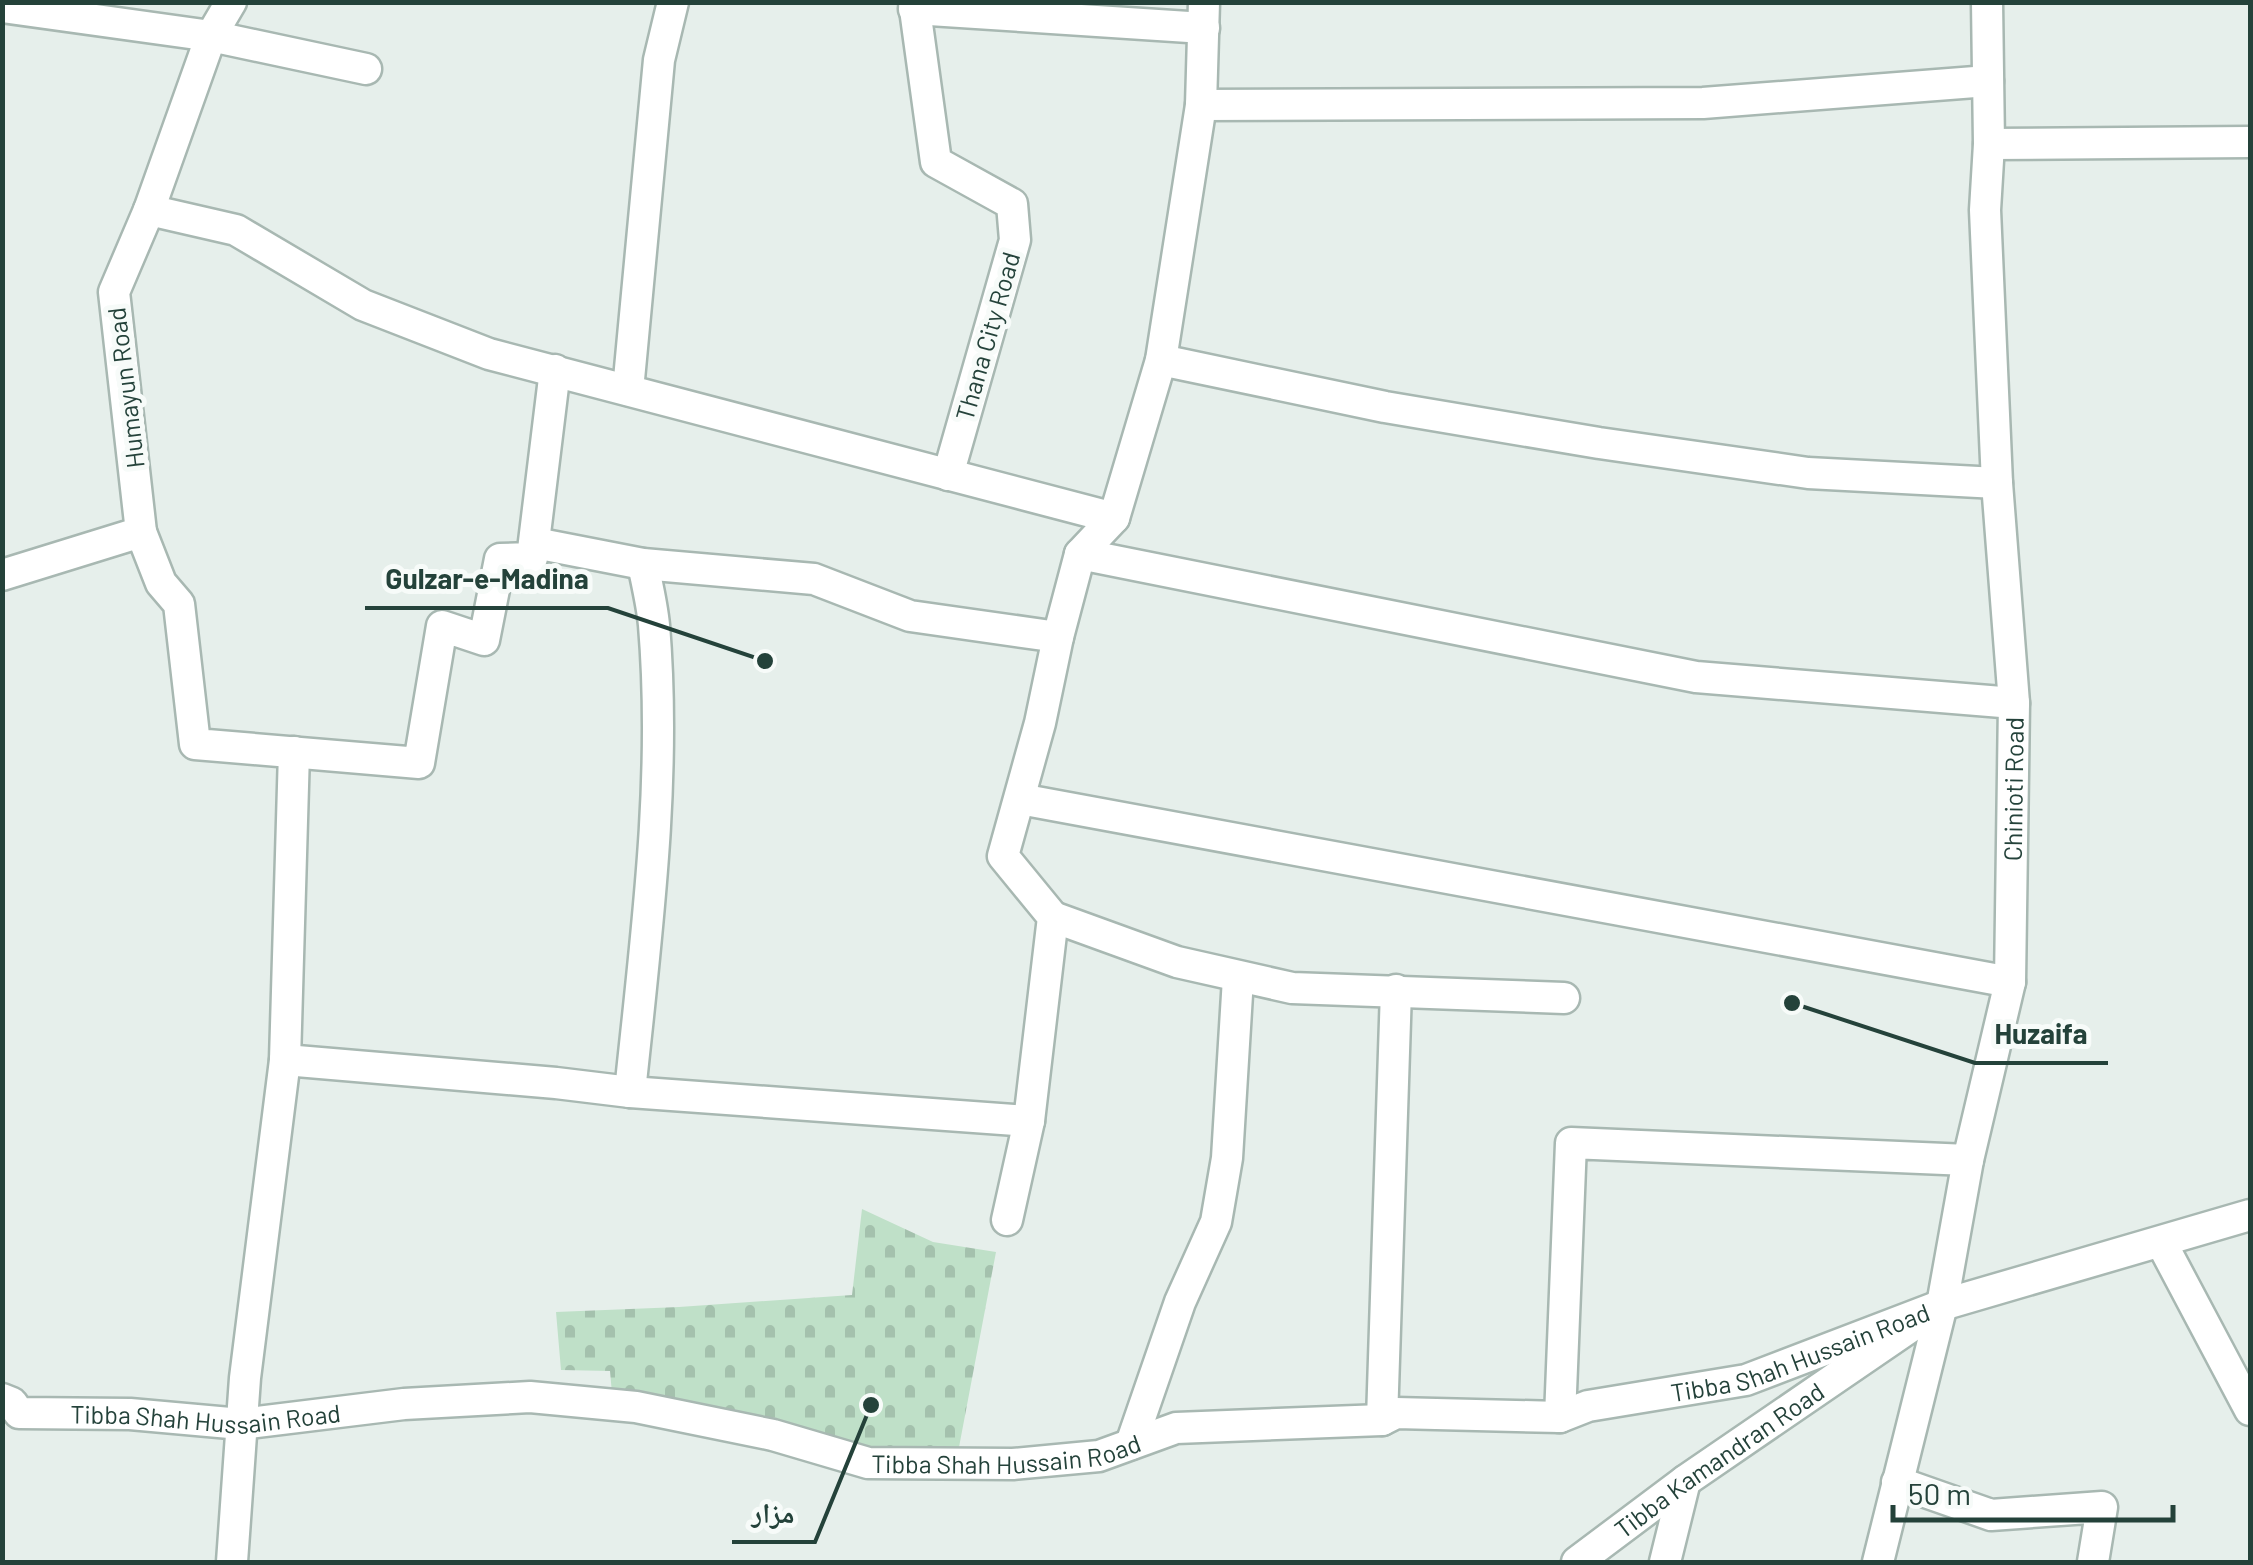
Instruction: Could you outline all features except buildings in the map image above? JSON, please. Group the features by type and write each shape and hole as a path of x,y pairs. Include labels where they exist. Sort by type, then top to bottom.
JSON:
{"street":[{"name":"Humayun Road","path":"230,2 211,36 149,210 114,292 142,532 161,583 179,604 194,744 294,752"},
{"path":"628,390 659,60 673,2"},
{"name":"Chinioti Road","path":"1878,1562 1942,1305 1968,1160 2010,982 2014,703 1998,483 1985,210 1989,144 1987,2"},
{"path":"914,6 1204,15 1201,105 1162,360 1114,518 1080,554 1003,856 1052,917 1176,962 1238,978 1292,988 1564,998"},
{"name":"Thana City Road","path":"914,6 936,162 1012,204 1015,240 948,475"},
{"path":"2,8 211,36 366,69"},
{"path":"1201,105 1703,103 1988,81"},
{"path":"1989,144 2250,142"},
{"path":"149,210 236,230 363,305 489,354 1114,518"},
{"path":"1162,360 1386,407 1598,444 1808,473 1998,483"},
{"path":"232,1562 241,1424 286,1060 294,752 419,763 442,626 484,640 500,559 532,558 555,370"},
{"path":"2,575 142,532"},
{"path":"535,543 643,564 814,578 910,616 1058,637"},
{"path":"1080,554 1696,677 2014,703"},
{"path":"630,1092 654,857 658,735 654,622 643,564"},
{"path":"1020,798 2010,982"},
{"path":"1007,1220 1029,1122 1052,917"},
{"path":"1131,1444 1180,1302 1216,1222 1226,1158 1238,978"},
{"path":"1382,1420 1396,990"},
{"path":"286,1060 630,1092 1029,1122"},
{"path":"1560,1417 1571,1143 1968,1160"},
{"name":"Tibba Kamandran Road","path":"1577,1562 1685,1481 1942,1305 2250,1215"},
{"path":"2161,1242 2250,1410"},
{"name":"Tibba Shah Hussain Road","path":"7,1401 20,1413 130,1414 241,1424 404,1404 530,1396 656,1411 773,1435 868,1462 1013,1464 1098,1456 1176,1428 1382,1420 1396,1413 1560,1417 1588,1406 1746,1380 1942,1305"},
{"path":"2,1436 7,1401"},
{"path":"1665,1562 1685,1481"},
{"path":"1897,1482 1991,1515 2102,1506 2093,1562"}],"green space":[{"path":"862,1209 933,1242 996,1252 956,1463 613,1405 610,1371 561,1370 556,1312 852,1295"}],"place":[{"name":"Gulzar-e-Madina","path":"765,661"},
{"name":"Huzaifa","path":"1792,1003"},
{"name":"مزار","path":"871,1405"}]}
